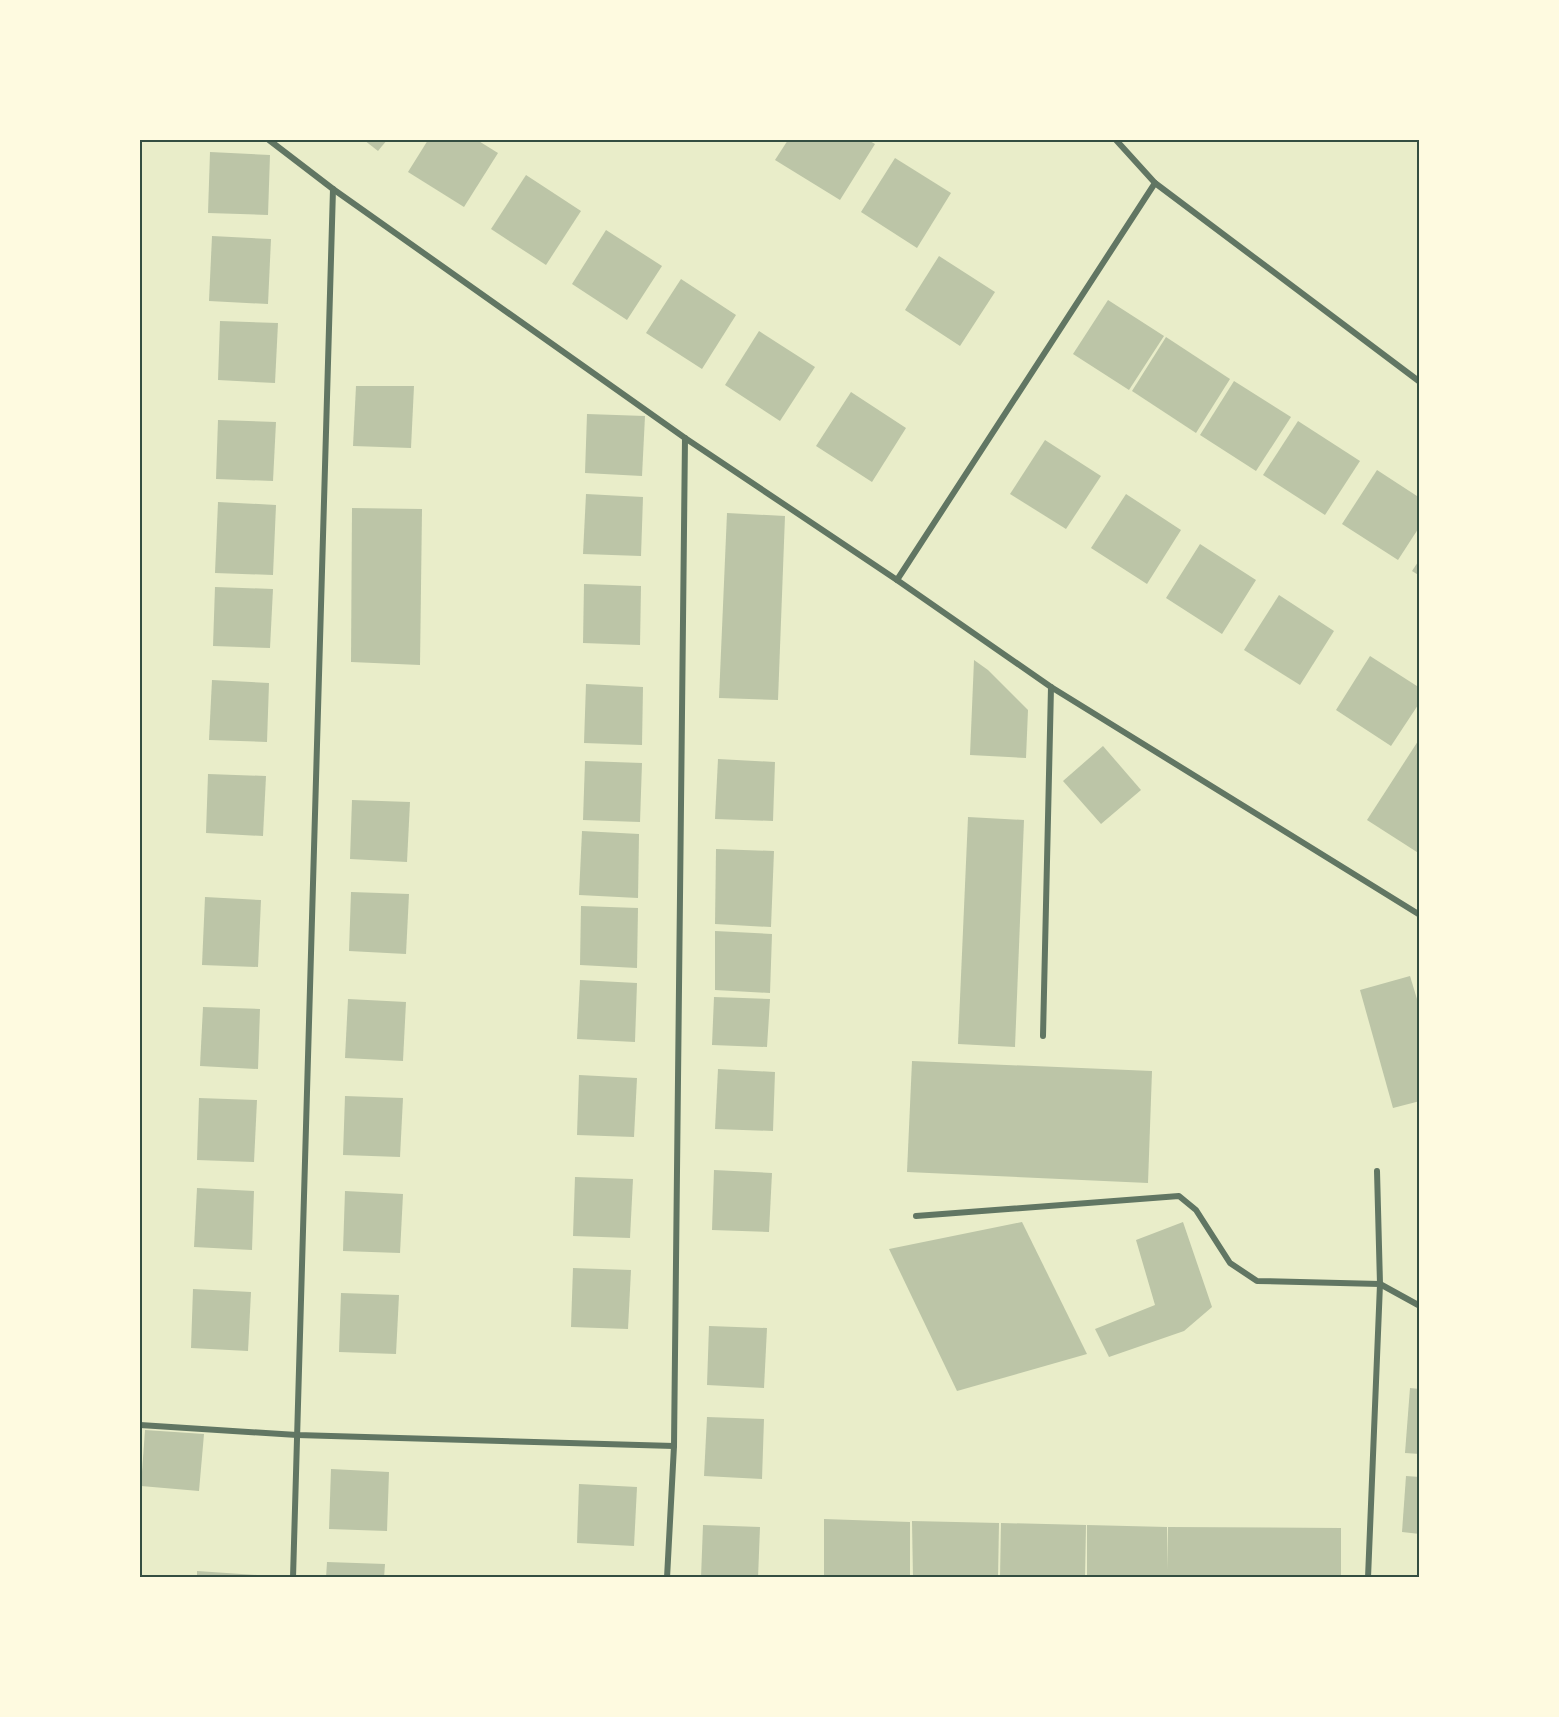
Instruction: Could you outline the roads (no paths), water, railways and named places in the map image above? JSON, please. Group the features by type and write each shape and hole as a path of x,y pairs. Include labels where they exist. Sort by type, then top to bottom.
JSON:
{"street":[{"path":"269,140 333,189 685,438 897,580 1051,687 1419,915"},
{"path":"1116,140 1155,183 1419,382"},
{"path":"897,580 1155,183"},
{"path":"293,1578 333,189"},
{"path":"667,1578 674,1446 685,438"},
{"path":"1043,1036 1051,687"},
{"path":"1368,1578 1380,1284 1377,1171"},
{"path":"916,1216 1179,1196 1196,1210 1230,1263 1257,1281 1380,1284 1419,1306"},
{"path":"140,1425 297,1435 674,1446"}]}
